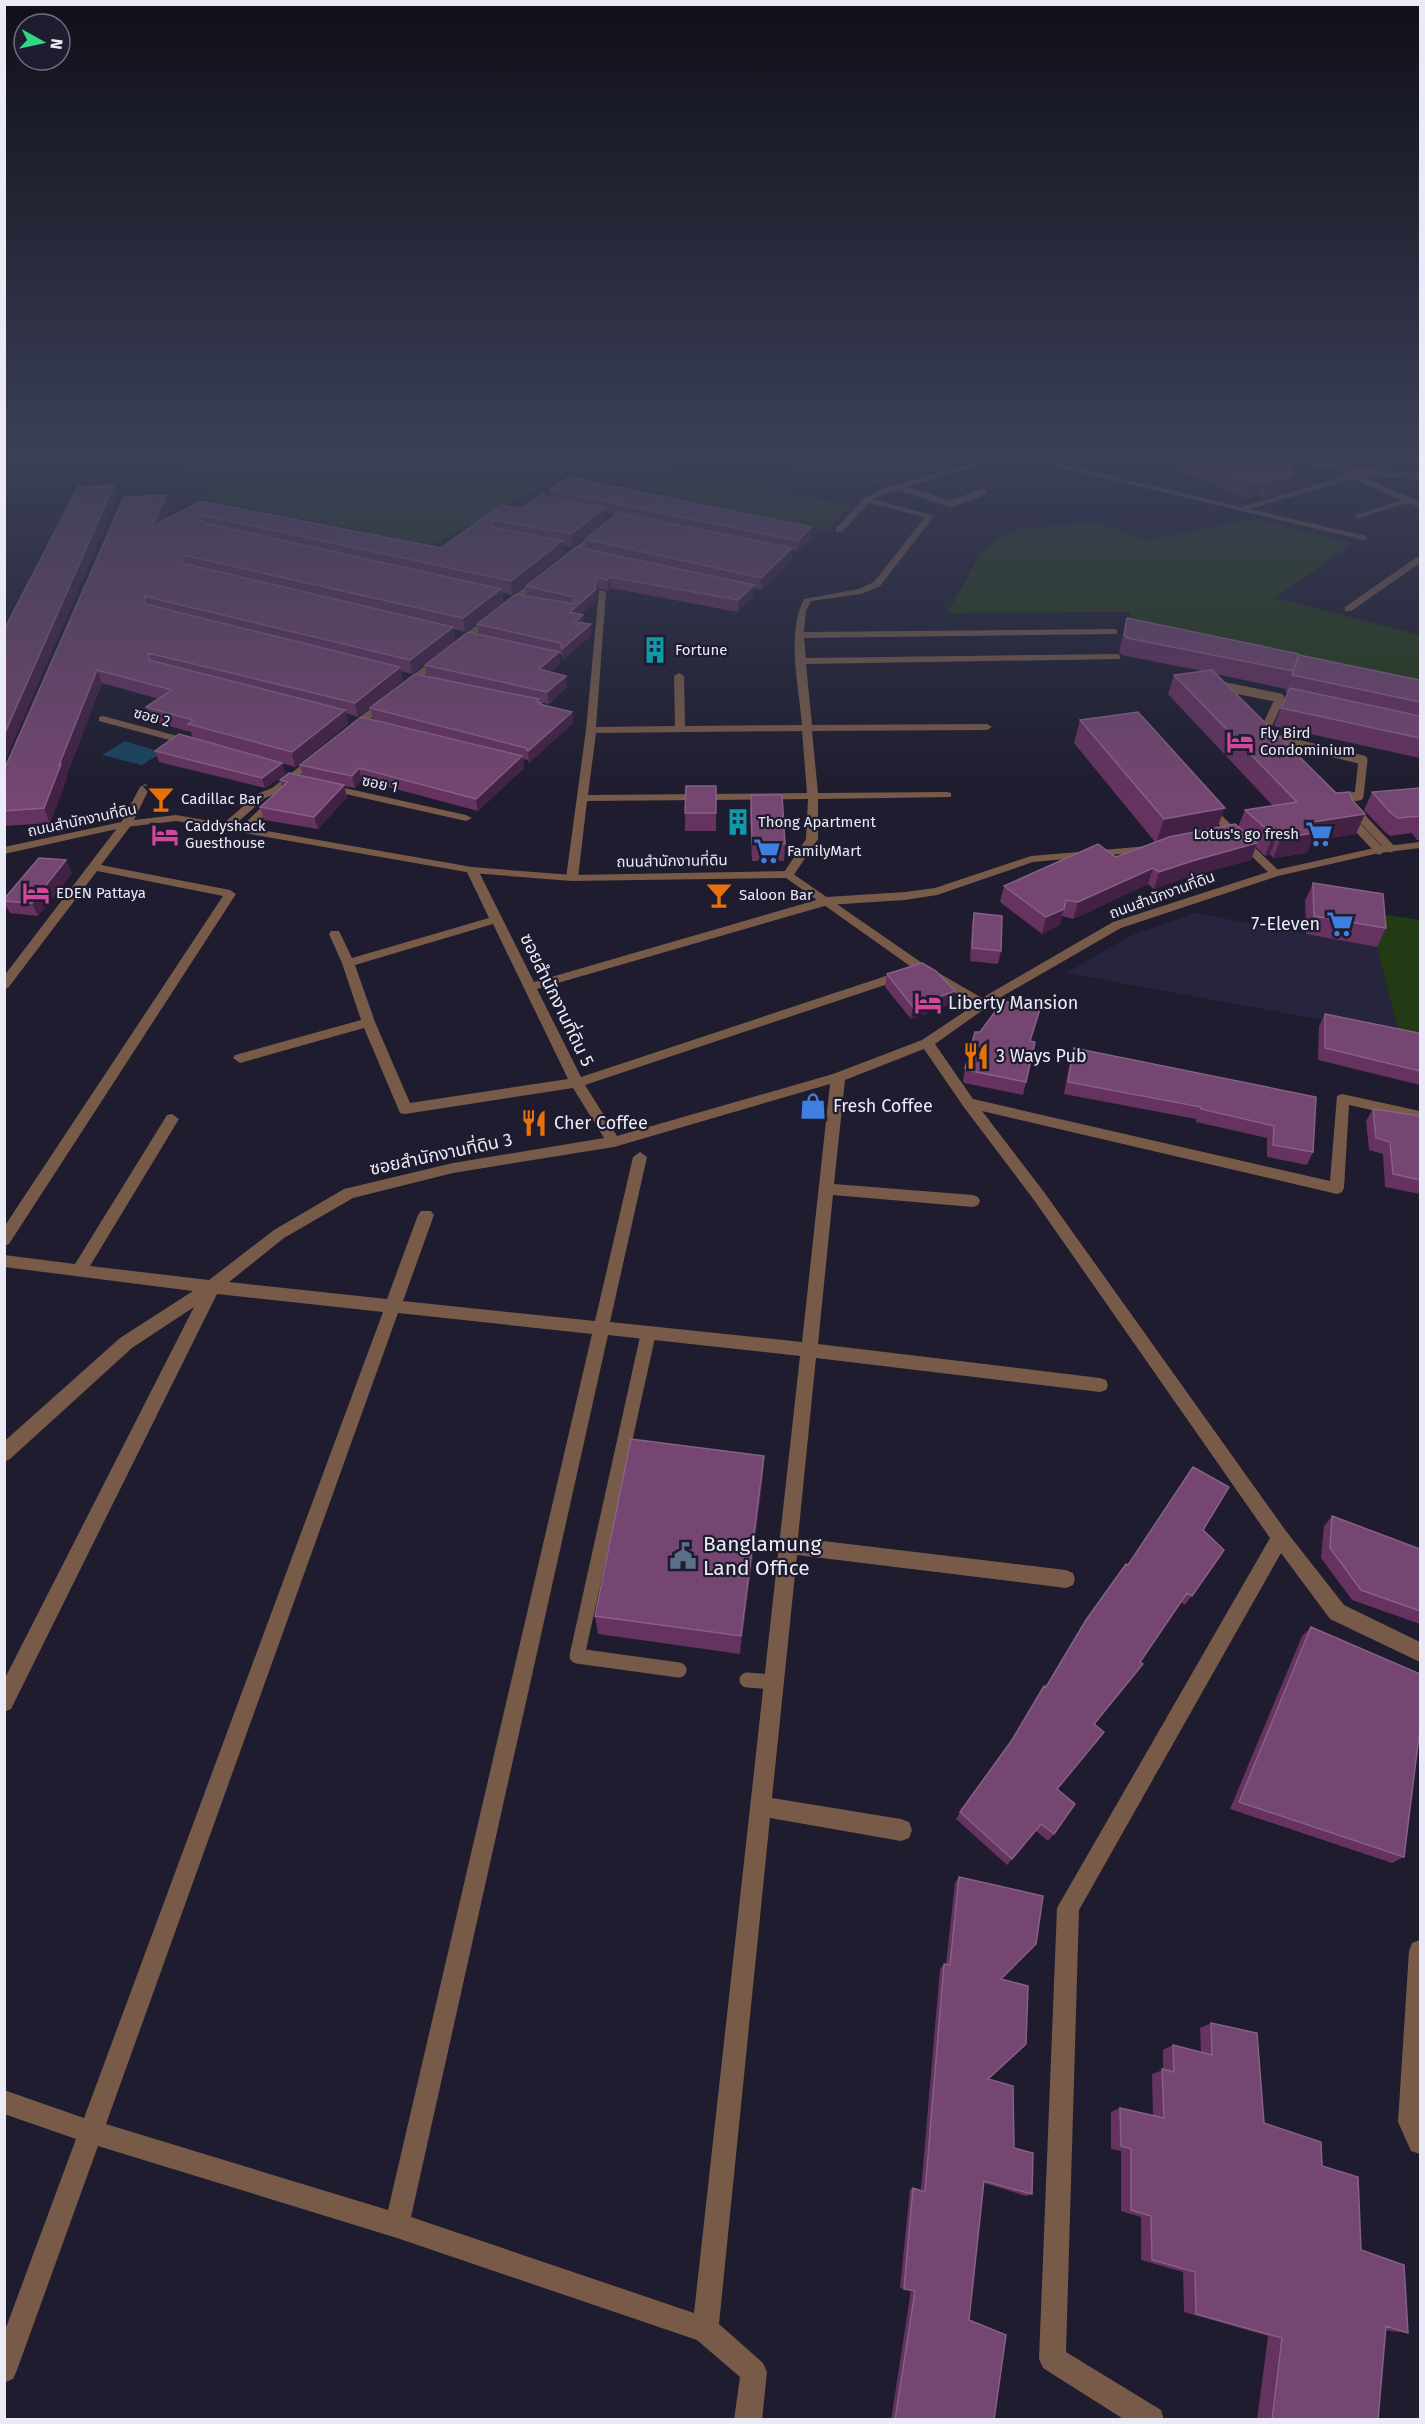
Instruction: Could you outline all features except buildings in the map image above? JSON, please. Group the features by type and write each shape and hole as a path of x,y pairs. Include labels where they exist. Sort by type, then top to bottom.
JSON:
{"street":[{"path":"887,571 877,584 861,591 808,599 802,611 799,634 813,798 812,839 789,874 921,969 982,1004"},
{"path":"1348,609 1403,571"},
{"path":"341,737 365,724 414,679 549,573"},
{"path":"572,878 591,730 602,592"},
{"path":"503,597 526,602"},
{"path":"799,634 1114,632"},
{"path":"455,635 478,640"},
{"path":"801,661 1117,657"},
{"path":"403,676 426,682"},
{"path":"680,676 680,729"},
{"name":"ซอย 2","path":"103,719 206,747"},
{"path":"348,720 365,724"},
{"path":"591,730 987,727"},
{"path":"227,826 261,796 276,790 296,777 324,751"},
{"name":"ซอย 1","path":"296,777 466,818"},
{"path":"4,985 126,824 145,787"},
{"path":"245,829 276,799 276,790"},
{"path":"583,798 813,798 947,795"},
{"path":"1200,800 1227,835 1275,873"},
{"name":"ถนนสำนักงานที่ดิน","path":"4,851 126,824 176,818 472,870 572,878 789,874"},
{"name":"ถนนสำนักงานที่ดิน","path":"982,1004 1117,925 1275,873 1384,849 1420,845"},
{"path":"531,987 827,901 905,896 937,891 1031,860 1050,856 1162,848"},
{"path":"4,1240 230,894 95,867"},
{"name":"ซอยสำนักงานที่ดิน 5","path":"472,870 577,1083 614,1143"},
{"path":"348,963 423,939 498,919"},
{"path":"335,934 348,963 368,1022 405,1109 577,1083 921,969"},
{"name":"ซอยสำนักงานที่ดิน 3","path":"4,1454 126,1343 212,1287 279,1234 350,1193 453,1168 614,1143 838,1077 927,1043 982,1004"},
{"path":"240,1058 368,1022"},
{"path":"927,1043 968,1103 1039,1196 1281,1537 1337,1612 1420,1652"},
{"path":"705,2330 808,1350 828,1189 838,1077"},
{"path":"968,1103 1337,1188 1342,1099 1420,1116"},
{"path":"80,1269 172,1119"},
{"path":"397,2225 640,1157"},
{"path":"828,1189 973,1202"},
{"path":"4,2370 426,1215"},
{"path":"4,1261 212,1287 648,1335 808,1350 1100,1385"},
{"path":"4,1702 212,1287"},
{"path":"1151,2420 1052,2359 1068,1908 1281,1537"},
{"path":"789,1545 1066,1579"},
{"path":"760,1806 901,1830"},
{"path":"1420,1952 1410,2122 1420,2142"},
{"path":"4,2102 91,2132 397,2225 705,2330 754,2372 748,2420"}],"lane":[{"path":"1242,704 1226,687 1290,700"},
{"path":"1266,728 1280,698"},
{"path":"1258,720 1292,754"},
{"path":"1277,739 1363,760 1359,796 1337,799"},
{"path":"1330,792 1347,808 1347,816 1384,849"},
{"path":"648,1335 577,1656 679,1670"},
{"path":"747,1680 773,1682"}],"shaded area":[{"path":"1195,913 1377,947 1399,1034 1066,973 1130,936"}],"green space":[{"path":"971,571 1313,571 1275,598 1420,635 1420,695 1127,633 1130,612 947,613"},
{"path":"1374,913 1420,920 1420,1039 1399,1034 1377,947"}],"water":[{"path":"125,741 157,751 163,756 156,756 142,765 102,755"}],"place":[{"name":"Fortune","path":"655,650"},
{"name":"Fly Bird Condominium","path":"1240,742"},
{"name":"Cadillac Bar","path":"161,799"},
{"name":"Thong Apartment","path":"738,822"},
{"name":"Lotus's go fresh","path":"1319,834"},
{"name":"Caddyshack Guesthouse","path":"165,835"},
{"name":"FamilyMart","path":"767,851"},
{"name":"EDEN Pattaya","path":"36,893"},
{"name":"Saloon Bar","path":"719,895"},
{"name":"7-Eleven","path":"1340,924"},
{"name":"Liberty Mansion","path":"928,1003"},
{"name":"3 Ways Pub","path":"976,1056"},
{"name":"Fresh Coffee","path":"813,1106"},
{"name":"Cher Coffee","path":"534,1123"},
{"name":"Banglamung Land Office","path":"683,1556"}]}
